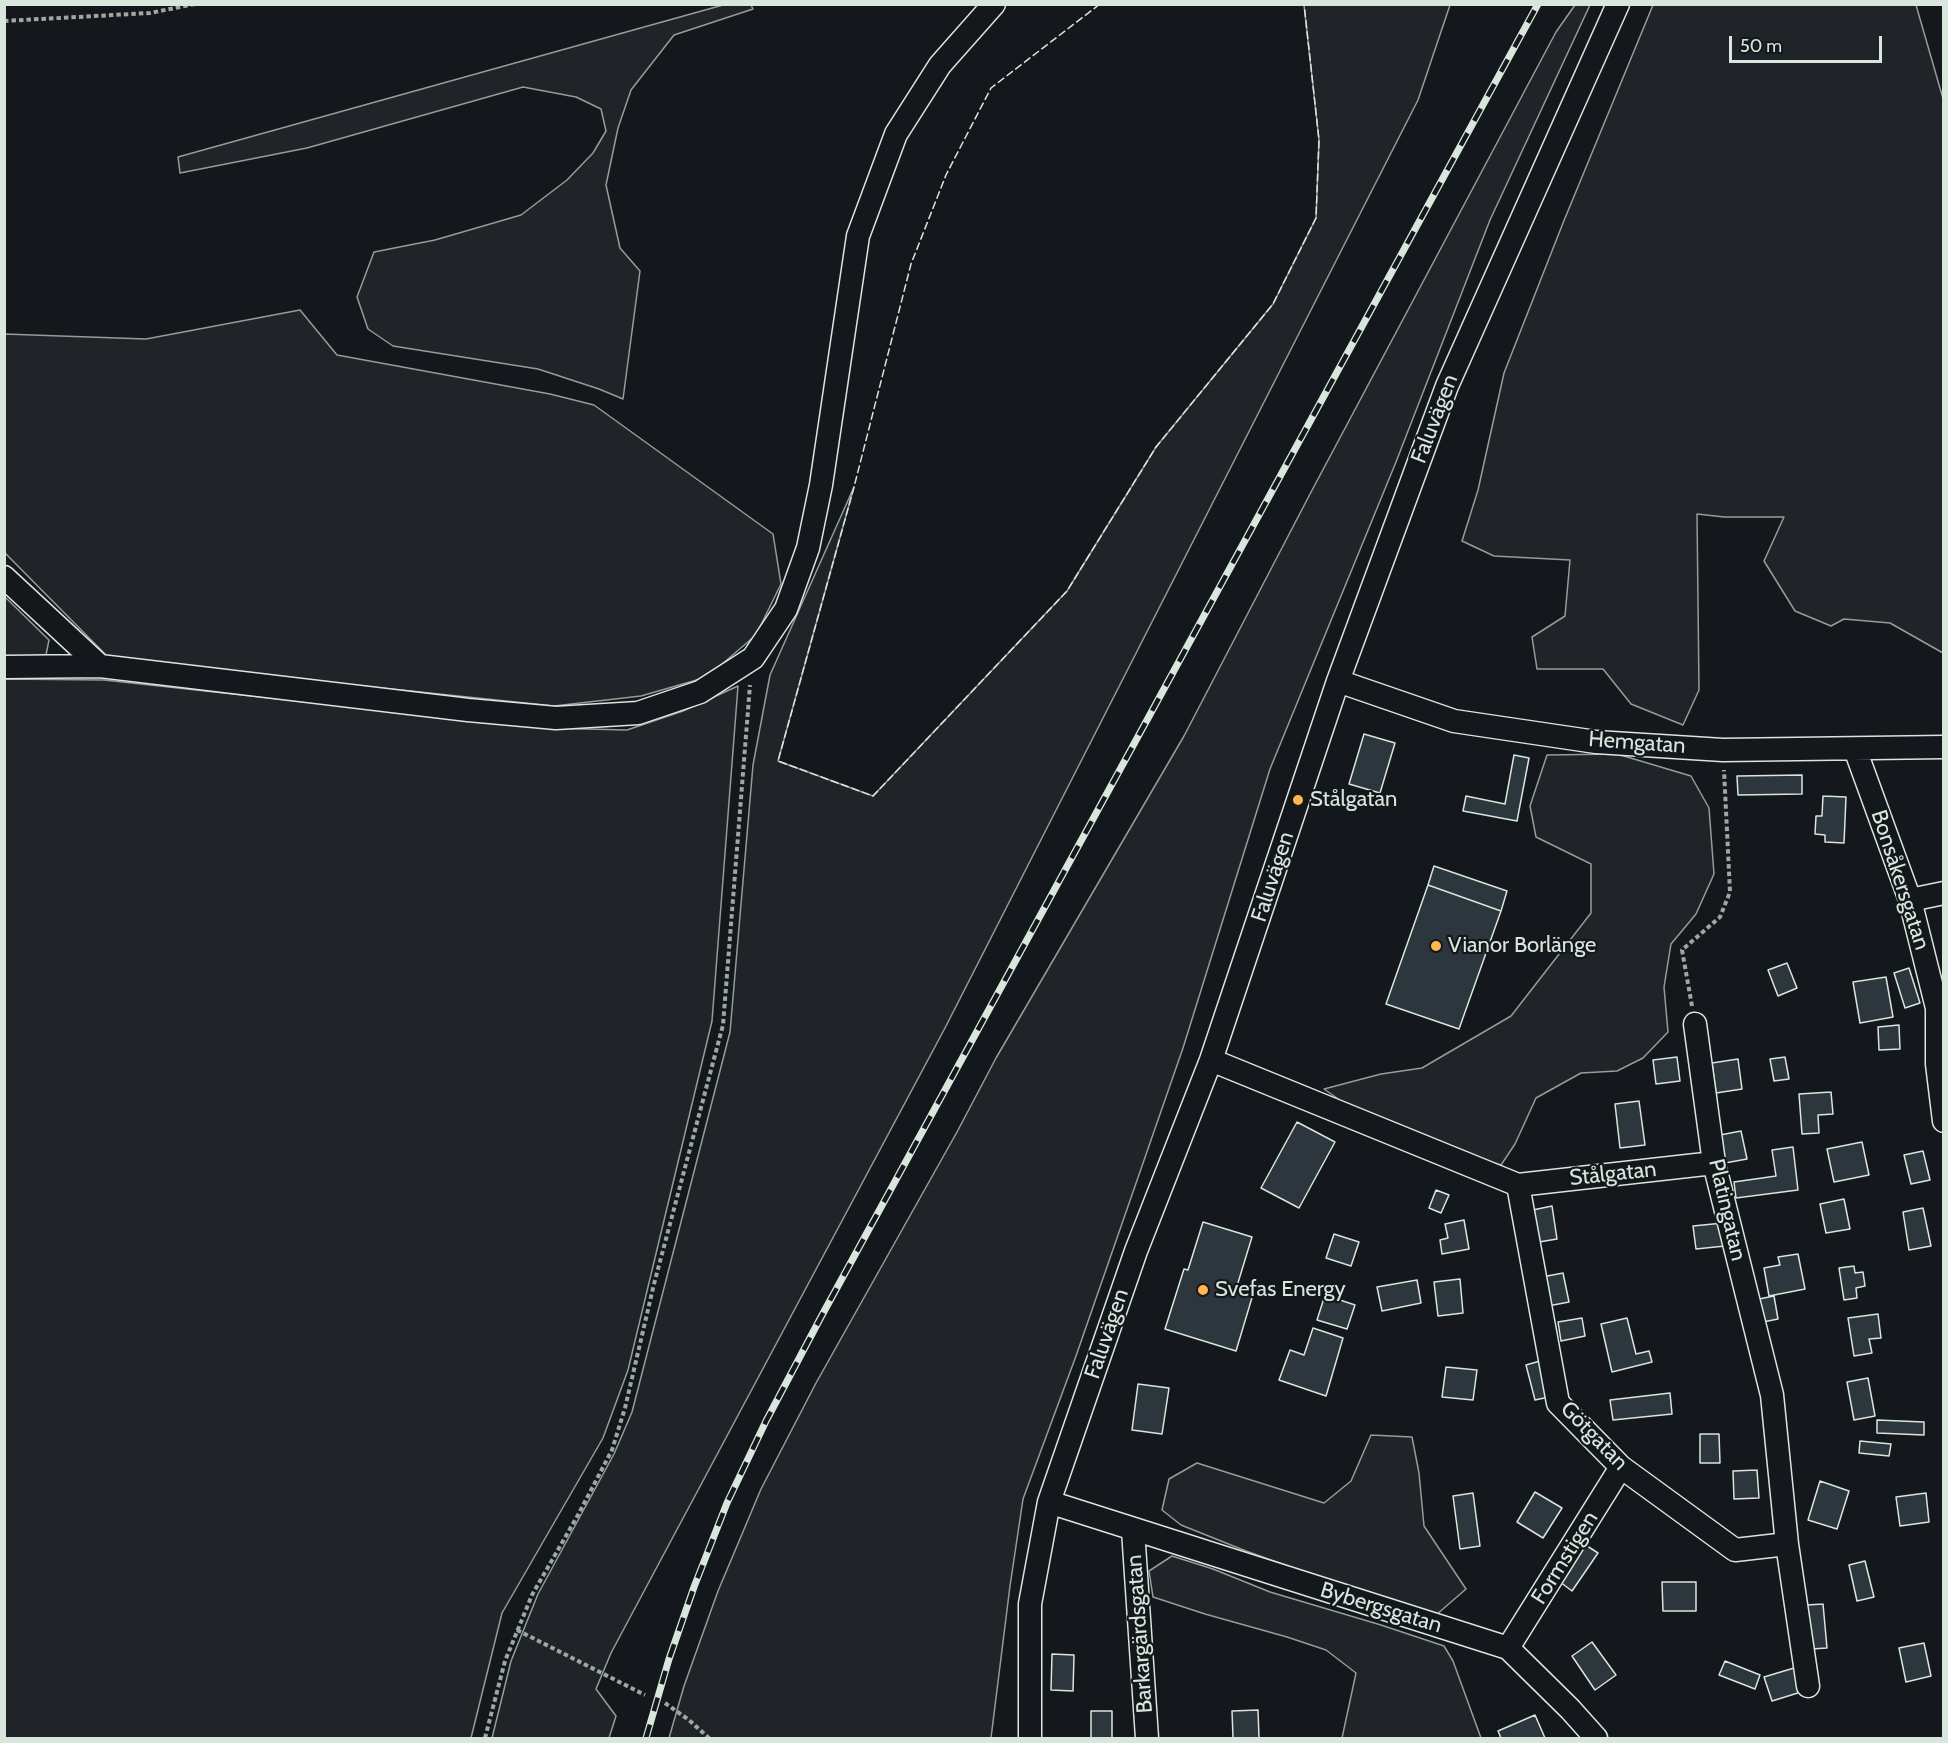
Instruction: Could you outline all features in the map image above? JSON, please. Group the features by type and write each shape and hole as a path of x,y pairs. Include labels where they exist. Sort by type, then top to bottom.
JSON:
{"street":[{"path":"4,667 100,666 468,711 556,718 638,712 700,692 753,658 786,609 807,548 821,485 858,236 896,134 940,65 993,4"},
{"name":"Faluvägen","path":"1030,1738 1030,1604 1049,1502 1136,1251 1211,1060 1338,681 1447,386 1617,4"},
{"path":"4,577 100,666"},
{"name":"Hemgatan","path":"1338,681 1454,721 1596,742 1723,750 1944,747"},
{"name":"Bonsåkersgatan","path":"1855,749 1910,900 1937,1008 1938,1064 1944,1121"},
{"path":"1910,900 1944,892"},
{"name":"Platingatan","path":"1695,1024 1714,1163 1772,1395 1787,1544 1808,1686"},
{"name":"Stålgatan","path":"1211,1060 1518,1185 1714,1163"},
{"name":"Götgatan","path":"1518,1185 1558,1402 1621,1467 1734,1550 1787,1544"},
{"name":"Formstigen","path":"1508,1648 1621,1467"},
{"path":"1049,1502 1133,1530"},
{"name":"Bybergsgatan","path":"1133,1530 1508,1648 1596,1738"},
{"name":"Barkargärdsgatan","path":"1133,1530 1147,1738"}],"path":[{"path":"4,21 150,14 195,4"},
{"path":"485,1738 505,1661 531,1594 578,1515 612,1450 625,1408 654,1284 723,1025 753,658"},
{"path":"1695,1024 1682,950 1720,917 1730,892 1723,750"},
{"path":"518,1630 645,1695"},
{"path":"665,1703 709,1738"}],"shaded area":[{"path":"723,5 751,5 753,9 674,35 631,90 618,128 606,185 620,248 640,271 623,399 538,369 393,346 368,329 357,297 374,252 435,240 521,215 567,180 593,153 606,131 601,109 576,97 523,87 307,148 180,173 178,157"},
{"path":"1304,5 1450,5 1418,100 945,1028 611,1653 596,1689 616,1716 609,1738 492,1738 511,1661 538,1594 614,1454 632,1412 730,1032 753,765 770,675 854,487 778,761 873,796 1067,591 1156,447 1273,304 1316,218 1319,140"},
{"path":"1575,5 1590,5 1490,220 1396,462 1270,769 1183,1048 1076,1356 1023,1499 991,1738 669,1738 684,1686 718,1591 761,1489 816,1383 996,1058 1184,736 1556,32"},
{"path":"1653,5 1916,5 1944,102 1943,653 1890,623 1844,619 1831,626 1795,611 1764,561 1784,517 1724,517 1697,514 1699,690 1683,725 1631,704 1603,669 1537,669 1532,637 1565,616 1570,560 1494,556 1462,541 1478,490 1504,373"},
{"path":"300,310 337,355 550,394 594,405 773,534 781,584 756,635 707,677 641,696 554,706 142,663 108,657 5,553 4,334 146,339"},
{"path":"4,596 49,640 46,655 5,657"},
{"path":"5,679 104,680 546,728 627,730 683,711 738,686 712,1021 628,1370 603,1438 502,1613 471,1738 5,1738"},
{"path":"1617,754 1691,776 1709,808 1714,874 1696,914 1671,944 1664,987 1668,1032 1643,1058 1617,1071 1581,1073 1536,1098 1515,1144 1501,1165 1466,1156 1351,1108 1324,1089 1381,1074 1422,1068 1511,1016 1591,913 1591,864 1536,837 1530,806 1547,755"},
{"path":"1371,1435 1412,1437 1419,1473 1424,1526 1466,1589 1436,1615 1357,1591 1246,1551 1181,1525 1162,1510 1169,1479 1197,1463 1324,1503 1351,1481"},
{"path":"1172,1556 1213,1569 1270,1592 1444,1646 1453,1661 1481,1738 1342,1738 1356,1673 1326,1650 1153,1597 1149,1571"}],"building":[{"path":"1364,734 1395,743 1380,793 1349,784"},
{"path":"1514,755 1529,758 1517,821 1463,811 1466,796 1505,804"},
{"path":"1802,775 1802,794 1738,795 1737,776"},
{"path":"1823,796 1846,797 1844,843 1825,842 1825,835 1815,834 1816,816 1822,816"},
{"path":"1434,866 1507,891 1501,911 1428,885"},
{"path":"1428,885 1501,911 1459,1029 1386,1004"},
{"path":"1787,963 1797,988 1778,996 1768,970"},
{"path":"1909,968 1920,1003 1905,1008 1894,973"},
{"path":"1886,977 1893,1017 1860,1023 1853,982"},
{"path":"1899,1025 1900,1049 1879,1050 1878,1027"},
{"path":"1677,1057 1680,1081 1656,1084 1653,1060"},
{"path":"1785,1057 1789,1079 1774,1081 1770,1059"},
{"path":"1738,1059 1742,1089 1716,1093 1712,1063"},
{"path":"1831,1092 1833,1114 1818,1115 1819,1133 1802,1134 1799,1094"},
{"path":"1639,1101 1645,1145 1620,1148 1615,1104"},
{"path":"1297,1122 1335,1142 1299,1208 1261,1188"},
{"path":"1741,1131 1747,1159 1725,1163 1720,1135"},
{"path":"1862,1142 1869,1175 1834,1182 1827,1149"},
{"path":"1793,1147 1798,1190 1736,1198 1734,1182 1776,1176 1772,1150"},
{"path":"1923,1151 1930,1180 1911,1184 1904,1155"},
{"path":"1436,1190 1449,1195 1441,1213 1429,1208"},
{"path":"1844,1199 1850,1229 1826,1233 1820,1204"},
{"path":"1552,1206 1557,1239 1533,1243 1528,1211"},
{"path":"1923,1208 1931,1246 1909,1250 1903,1212"},
{"path":"1464,1220 1469,1249 1442,1254 1440,1240 1448,1238 1445,1224"},
{"path":"1203,1222 1252,1237 1237,1286 1254,1291 1236,1351 1165,1329 1184,1269 1188,1270"},
{"path":"1723,1223 1725,1246 1696,1249 1693,1226"},
{"path":"1334,1234 1359,1242 1351,1266 1326,1258"},
{"path":"1798,1254 1805,1289 1769,1296 1764,1268 1780,1265 1778,1257"},
{"path":"1854,1266 1855,1273 1863,1272 1865,1286 1856,1288 1857,1298 1844,1300 1839,1268"},
{"path":"1563,1273 1569,1302 1548,1306 1542,1277"},
{"path":"1460,1279 1463,1313 1438,1316 1434,1282"},
{"path":"1417,1280 1421,1303 1382,1311 1377,1287"},
{"path":"1325,1295 1355,1305 1347,1329 1317,1320"},
{"path":"1774,1296 1778,1319 1763,1322 1759,1299"},
{"path":"1878,1314 1881,1338 1869,1339 1872,1353 1854,1356 1848,1318"},
{"path":"1582,1318 1585,1336 1561,1341 1558,1322"},
{"path":"1627,1318 1636,1354 1649,1351 1652,1362 1612,1372 1601,1324"},
{"path":"1313,1328 1343,1338 1326,1396 1279,1380 1290,1350 1304,1355"},
{"path":"1540,1361 1549,1397 1535,1400 1526,1365"},
{"path":"1446,1367 1477,1370 1473,1400 1442,1397"},
{"path":"1868,1378 1875,1416 1854,1420 1847,1382"},
{"path":"1138,1384 1169,1388 1162,1434 1132,1430"},
{"path":"1670,1393 1672,1414 1613,1420 1610,1400"},
{"path":"1877,1420 1924,1422 1924,1435 1877,1433"},
{"path":"1700,1434 1719,1434 1720,1463 1700,1463"},
{"path":"1860,1441 1891,1444 1889,1456 1859,1453"},
{"path":"1757,1470 1759,1498 1734,1499 1733,1471"},
{"path":"1820,1481 1849,1491 1837,1529 1808,1520"},
{"path":"1535,1492 1562,1508 1543,1538 1517,1522"},
{"path":"1473,1493 1480,1546 1460,1549 1453,1496"},
{"path":"1926,1493 1929,1522 1900,1526 1896,1497"},
{"path":"1581,1542 1598,1553 1572,1591 1556,1579"},
{"path":"1865,1561 1874,1597 1857,1601 1849,1565"},
{"path":"1662,1582 1696,1582 1696,1611 1663,1611"},
{"path":"1823,1604 1827,1648 1811,1649 1807,1605"},
{"path":"1592,1642 1616,1675 1595,1690 1572,1656"},
{"path":"1924,1643 1931,1676 1906,1682 1899,1648"},
{"path":"1052,1654 1074,1655 1073,1691 1051,1690"},
{"path":"1725,1661 1760,1675 1755,1689 1719,1675"},
{"path":"1794,1668 1801,1692 1772,1701 1764,1677"},
{"path":"1258,1710 1259,1738 1233,1738 1232,1711"},
{"path":"1091,1711 1112,1711 1112,1738 1091,1738"},
{"path":"1535,1715 1545,1738 1501,1738 1498,1731"}],"railway":[{"path":"646,1738 669,1659 694,1587 727,1503 766,1421 1538,4"}],"fence":[{"path":"1100,4 991,88 946,175 911,264 854,487 778,761 873,796 1067,591 1156,447 1273,304 1316,218 1319,140 1304,4"}],"place":[{"name":"Stålgatan","path":"1298,800"},
{"name":"Vianor Borlänge","path":"1436,946"},
{"name":"Svefas Energy","path":"1203,1290"}]}
